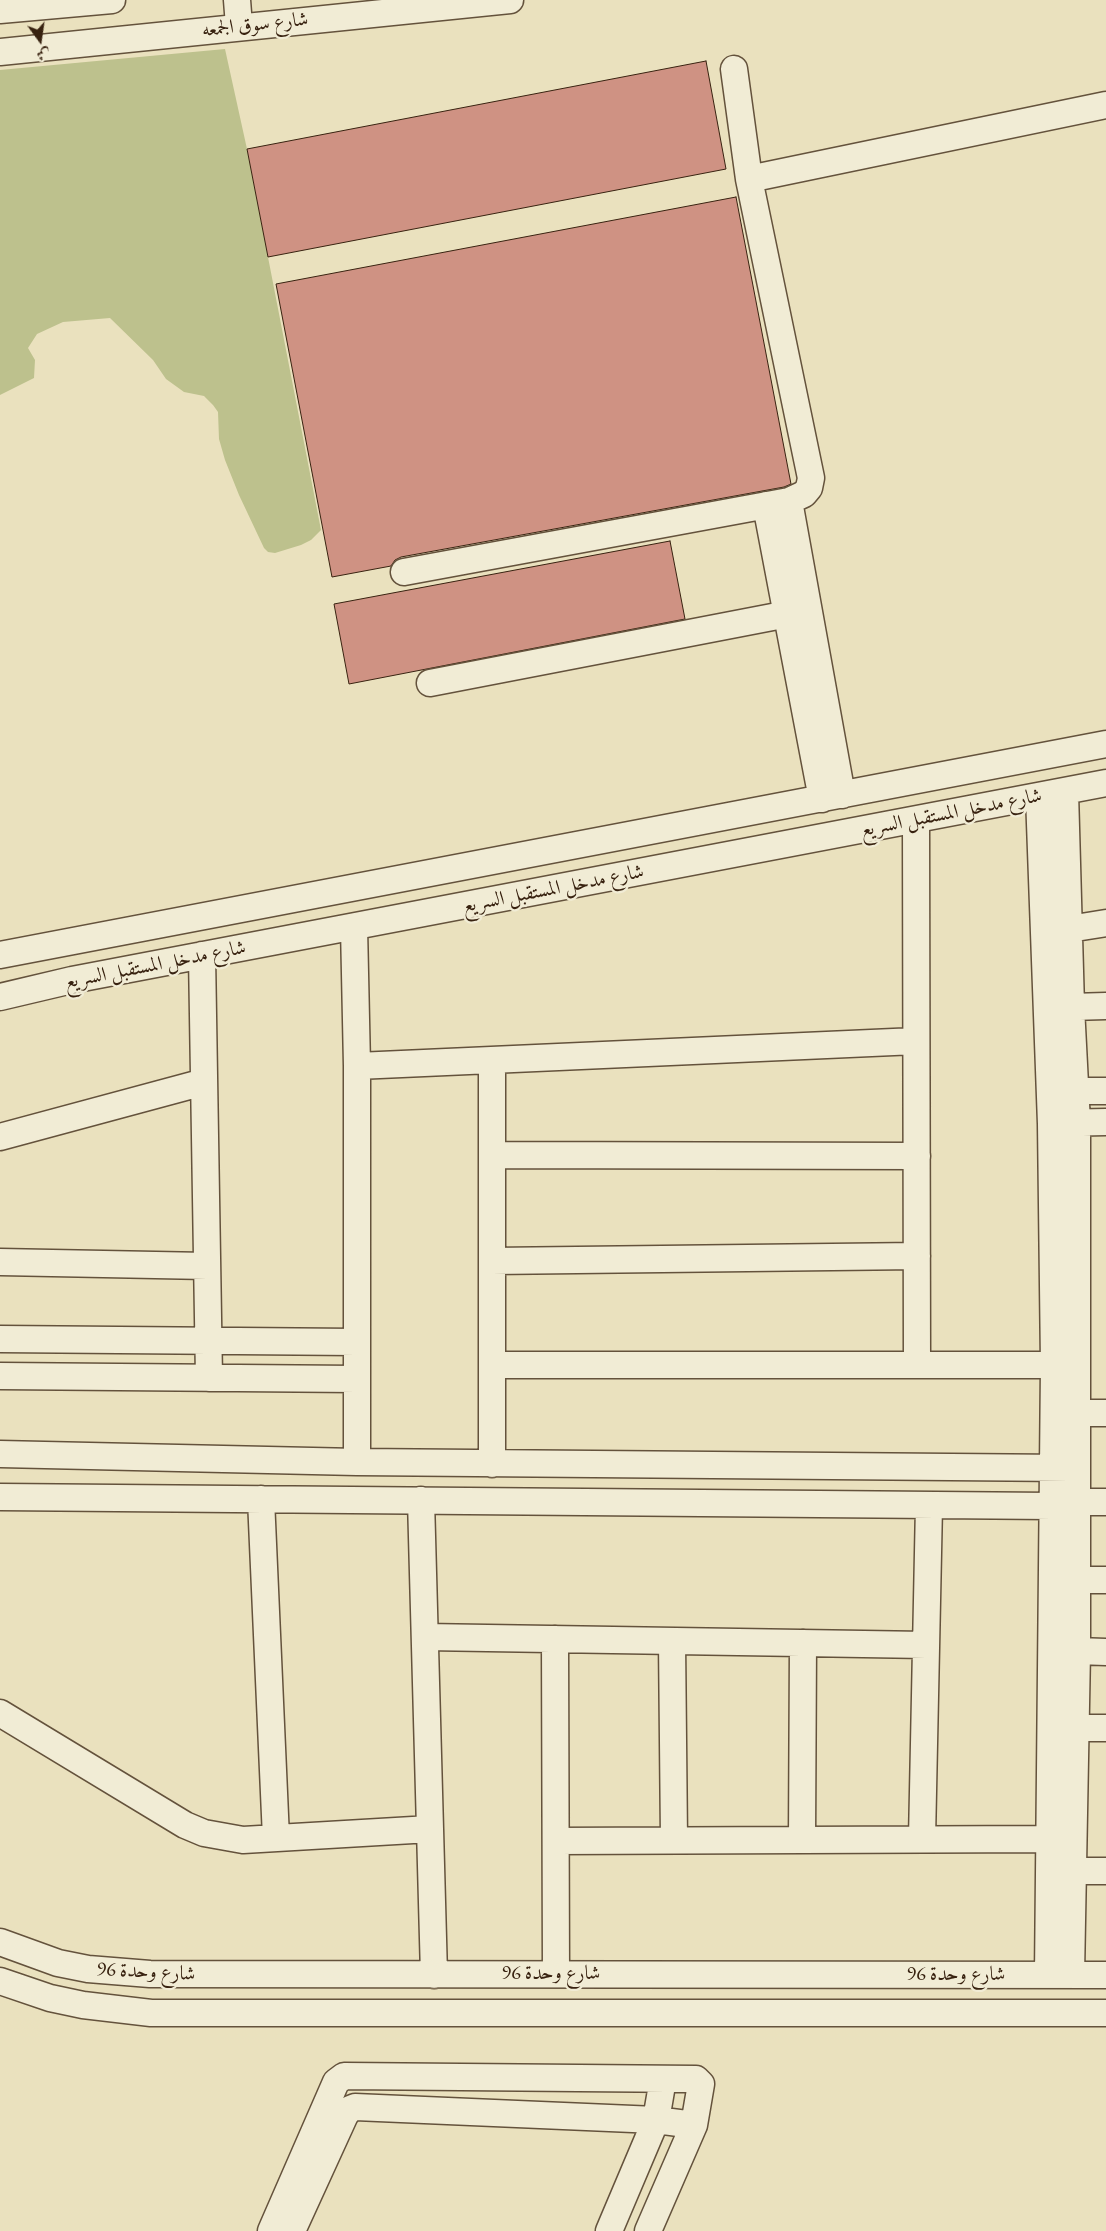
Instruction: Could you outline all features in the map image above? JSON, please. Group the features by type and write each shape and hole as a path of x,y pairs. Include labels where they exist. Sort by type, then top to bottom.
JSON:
{"street":[{"path":"0,10 112,0"},
{"path":"237,0 239,26"},
{"name":"شارع سوق الجمعه","path":"0,52 239,26 510,0"},
{"path":"404,572 777,503 804,494 809,488 811,478 749,179 734,70"},
{"path":"749,179 1106,105"},
{"path":"777,503 788,614 832,797"},
{"path":"777,503 832,797"},
{"path":"430,683 788,614"},
{"name":"شارع مدخل المستقبل السريع","path":"0,955 1106,744"},
{"path":"1043,757 1052,794 1069,929 1077,1123 1078,1413 1065,1468"},
{"name":"شارع مدخل المستقبل السريع","path":"0,996 72,980 1106,783"},
{"path":"1052,794 1049,1092 1054,1365 1065,1468 1062,1728 1072,1871 1059,1975"},
{"path":"916,820 917,1364"},
{"path":"462,868 469,905"},
{"path":"1069,929 1106,923"},
{"path":"354,927 357,1066 357,1462"},
{"path":"202,955 209,1378"},
{"path":"1071,1007 1106,1006"},
{"path":"357,1066 916,1041"},
{"path":"492,1060 492,1464"},
{"path":"0,1137 204,1082"},
{"path":"1049,1092 1106,1091"},
{"path":"1051,1124 1106,1122"},
{"path":"492,1155 917,1156"},
{"path":"492,1261 917,1256"},
{"path":"0,1262 207,1266"},
{"path":"0,1339 356,1342"},
{"path":"492,1365 1054,1365"},
{"path":"0,1376 356,1380"},
{"path":"1078,1413 1106,1413"},
{"path":"0,1454 492,1464 1065,1468"},
{"path":"0,1497 929,1505 1106,1502"},
{"path":"261,1499 276,1838"},
{"path":"422,1500 434,1975"},
{"path":"1059,1975 1049,1839 1062,1728 1077,1651 1077,1580 1064,1504"},
{"path":"922,1839 929,1505"},
{"path":"1077,1580 1106,1580"},
{"path":"425,1637 926,1645"},
{"path":"555,1639 556,1974"},
{"path":"672,1641 674,1840"},
{"path":"802,1840 803,1643"},
{"path":"1077,1651 1106,1652"},
{"path":"0,1713 185,1825 223,1837 243,1840 430,1829"},
{"path":"1062,1728 1106,1728"},
{"path":"556,1841 1049,1839"},
{"path":"1072,1871 1106,1871"},
{"name":"شارع وحدة 96","path":"0,1942 58,1963 88,1969 150,1974 1106,1975"},
{"path":"50,1998 58,1963"},
{"path":"644,1974 644,2013"},
{"name":"شارع وحدة 96","path":"0,1981 50,1998 109,2009 151,2013 1106,2013"},
{"path":"271,2231 336,2082 344,2076 688,2079 699,2081 701,2088 694,2126 648,2231"},
{"path":"609,2231 656,2120 663,2079"},
{"path":"292,2231 345,2115 350,2109 355,2107 656,2120 694,2126"}],"green space":[{"path":"225,49 247,149 321,530 311,540 301,545 275,553 268,552 264,548 239,495 219,439 218,412 204,396 184,392 166,379 153,360 110,318 63,322 37,334 28,348 35,360 34,378 0,395 0,70"}],"building":[{"path":"706,61 726,169 268,257 247,149"},
{"path":"736,197 791,484 784,487 401,557 395,560 391,566 332,577 276,284"},
{"path":"670,541 685,619 349,684 334,604"}]}
